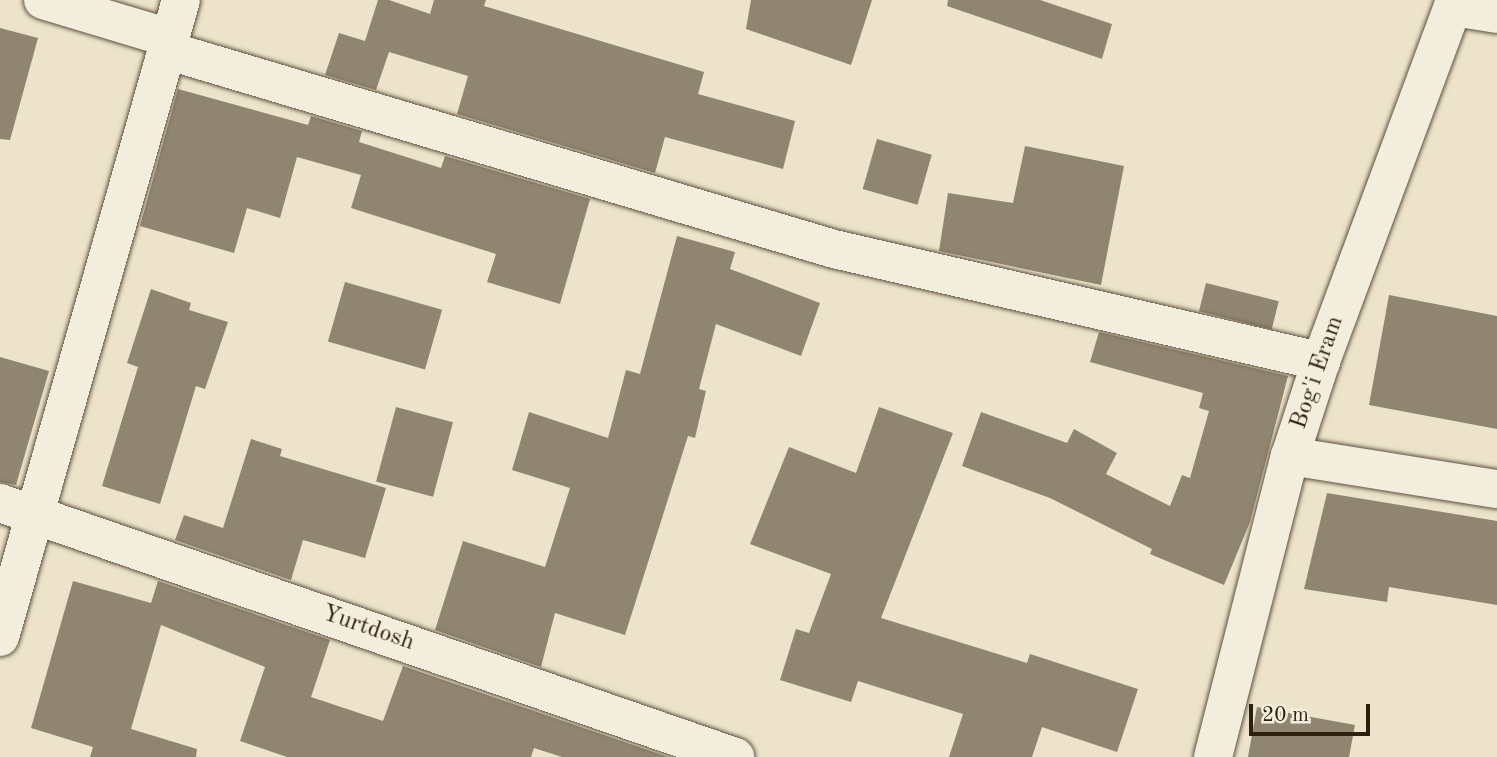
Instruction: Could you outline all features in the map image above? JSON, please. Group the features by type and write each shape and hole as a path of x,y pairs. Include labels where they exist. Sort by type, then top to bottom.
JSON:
{"street":[{"path":"43,0 168,44 834,249 1321,360"},
{"path":"0,638 17,508 181,0"},
{"path":"1454,3 1497,14"},
{"name":"Bog'i Eram","path":"1213,757 1290,456 1321,360 1454,3"},
{"path":"1290,456 1497,489"},
{"name":"Yurtdosh","path":"17,508 735,757"}],"building":[{"path":"378,0 389,0 430,14 434,0 486,0 484,6 704,72 698,94 795,121 783,169 665,137 655,173 457,114 468,76 389,52 376,90 325,75 339,33 365,41"},
{"path":"751,0 872,0 851,65 746,29"},
{"path":"948,0 1040,0 1112,24 1102,59 947,6"},
{"path":"0,28 38,38 10,140 0,139"},
{"path":"178,89 308,125 311,116 362,131 359,142 441,168 445,156 590,199 560,304 487,282 496,254 351,208 361,175 297,157 280,218 247,208 234,253 140,226"},
{"path":"877,139 932,155 917,205 863,189"},
{"path":"1025,146 1124,166 1101,285 939,251 948,193 1013,203"},
{"path":"677,236 735,252 730,269 820,303 801,356 716,324 699,389 706,391 695,438 688,436 625,635 555,613 541,667 435,630 463,541 545,567 570,488 512,470 529,412 608,438 626,370 640,374"},
{"path":"345,282 442,310 425,369 328,342"},
{"path":"1206,283 1279,301 1272,329 1199,311"},
{"path":"151,289 191,303 189,310 228,322 205,389 196,386 160,504 102,486 138,367 127,363"},
{"path":"1389,295 1497,316 1497,429 1369,405"},
{"path":"1099,332 1288,376 1250,522 1224,585 1150,554 1152,549 1050,498 962,466 981,412 1067,443 1074,429 1117,453 1106,474 1170,506 1182,475 1190,478 1209,411 1199,408 1203,393 1090,362"},
{"path":"0,357 49,371 16,485 0,482"},
{"path":"396,407 453,422 433,497 376,481"},
{"path":"879,407 953,433 881,618 1027,663 1030,654 1138,689 1117,752 1042,727 1032,757 949,757 963,714 858,681 851,702 780,680 796,629 809,633 831,574 750,544 789,447 856,473"},
{"path":"251,439 282,449 280,456 386,488 365,558 303,540 291,580 175,540 184,515 223,528"},
{"path":"1327,493 1497,521 1497,605 1389,587 1387,602 1304,589"},
{"path":"73,581 151,603 158,581 330,640 311,697 383,721 403,666 668,757 562,757 534,748 531,757 287,757 240,741 265,667 161,625 131,729 197,749 196,757 90,757 93,747 31,728"},
{"path":"1257,707 1355,725 1349,757 1248,757"}]}
